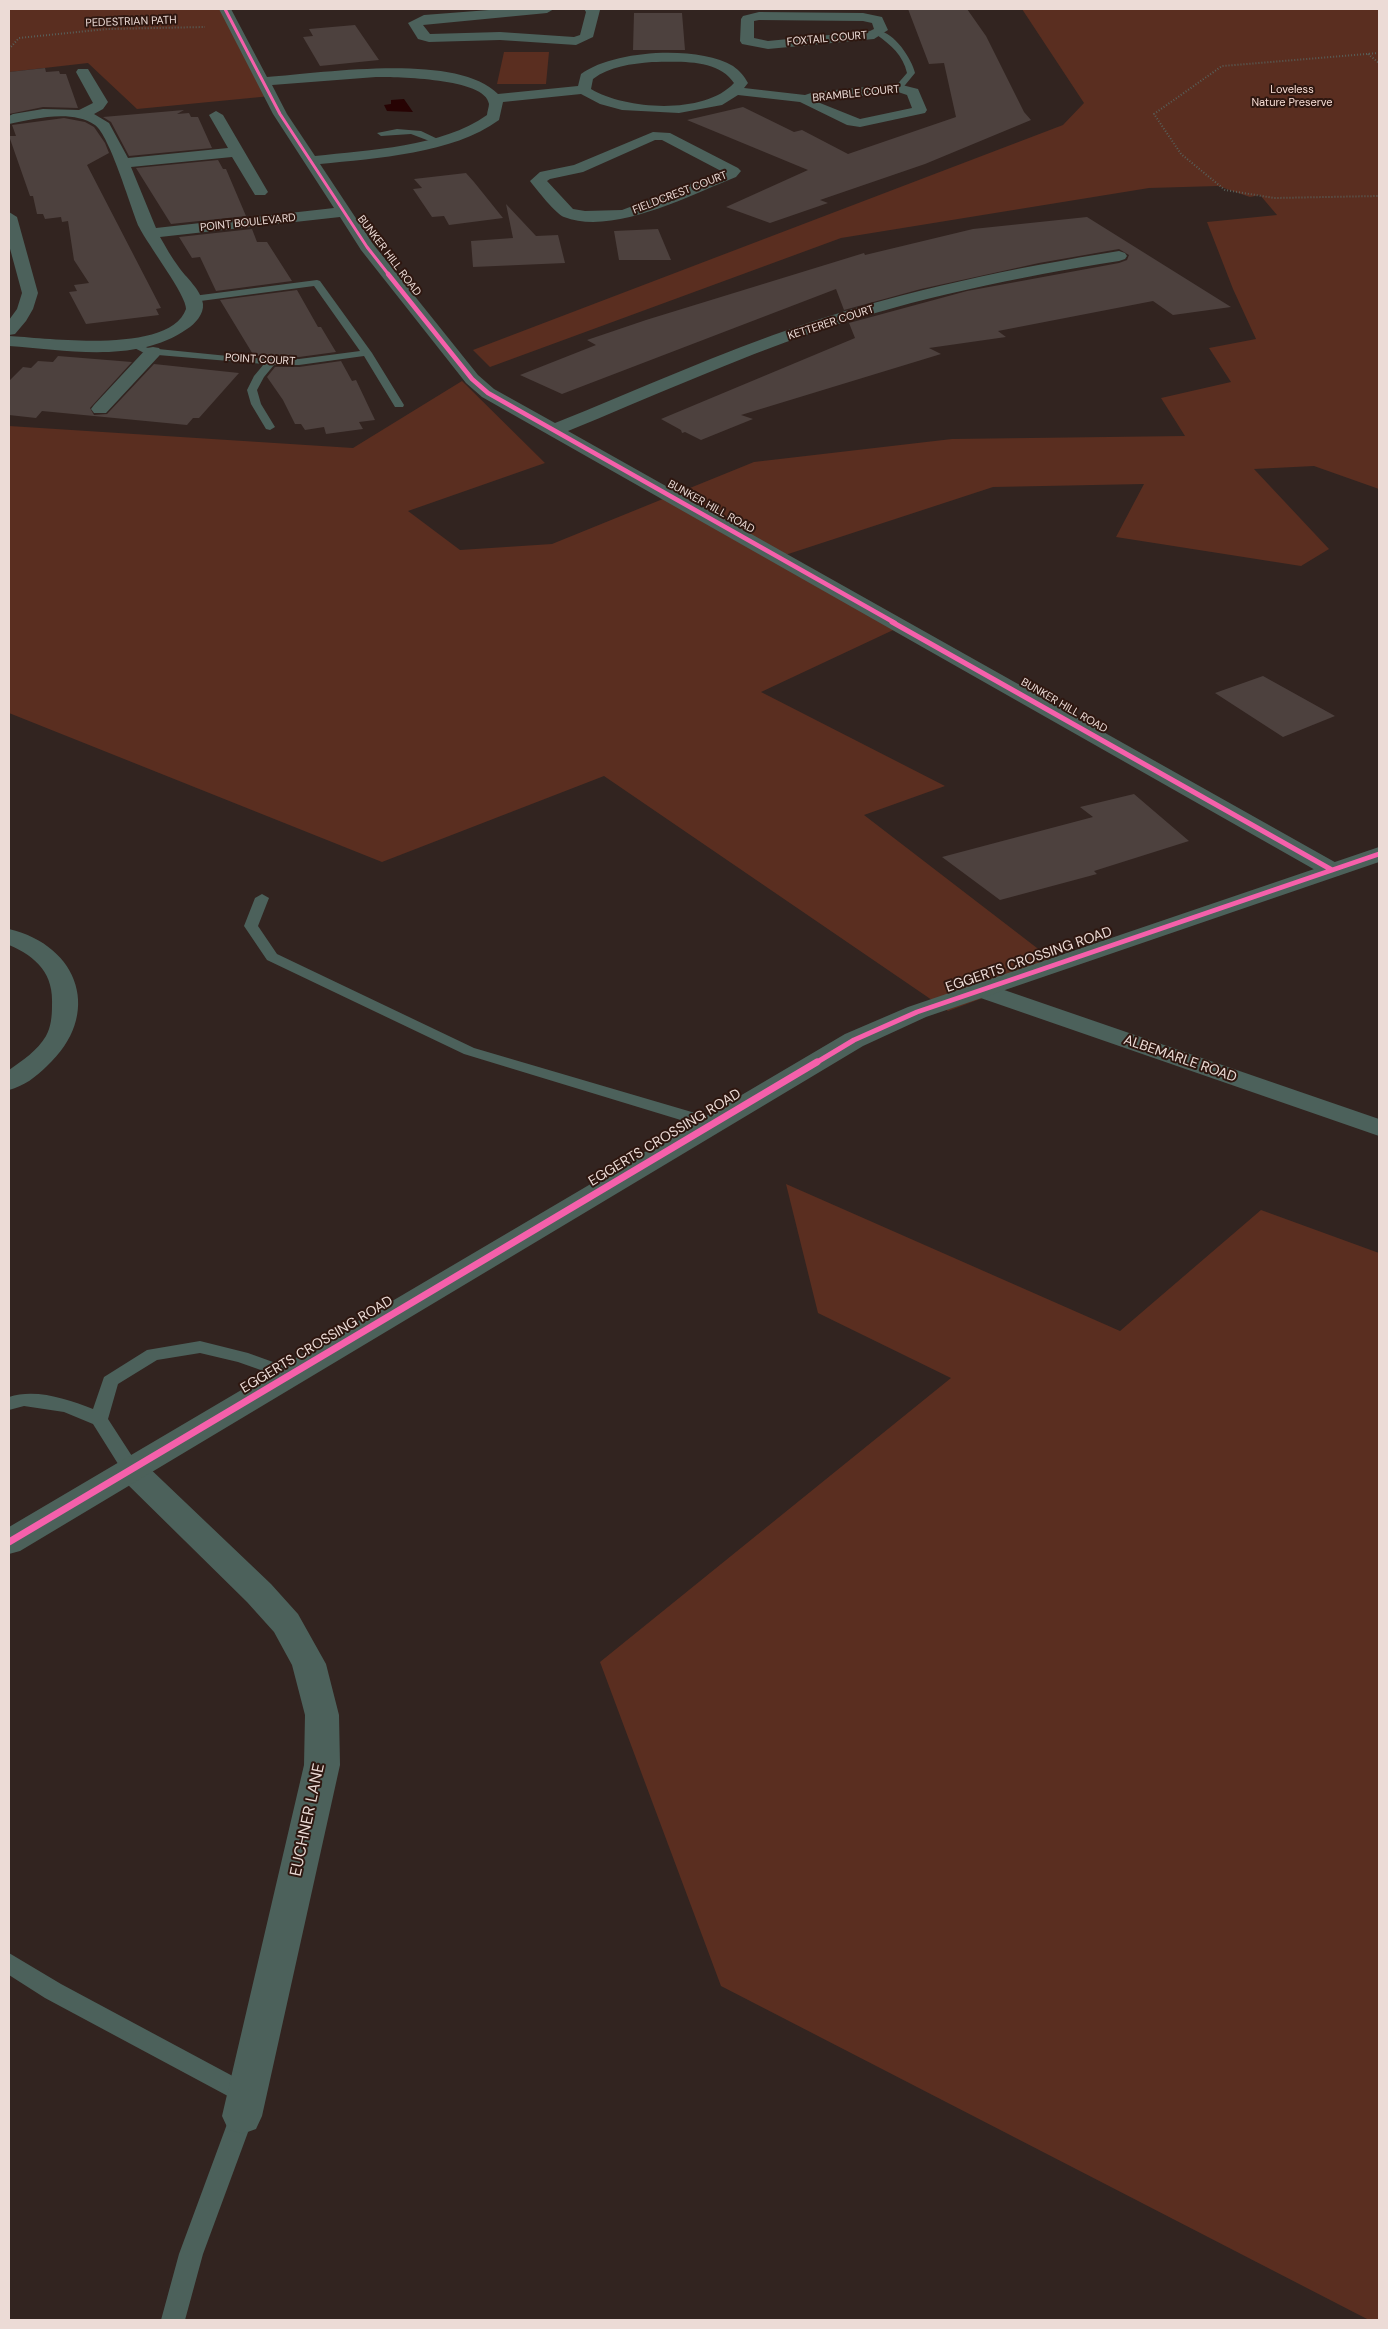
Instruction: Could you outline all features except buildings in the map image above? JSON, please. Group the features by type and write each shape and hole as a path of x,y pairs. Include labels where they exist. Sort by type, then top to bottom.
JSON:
{"street":[{"path":"547,9 424,19 415,23 424,36 430,38 500,36 576,41 620,62"},
{"path":"576,41 586,37 593,10 590,9"},
{"name":"FOXTAIL COURT","path":"760,16 871,18 877,20 881,30 880,33 768,45 753,44 747,41 748,19 760,16"},
{"name":"BUNKER HILL ROAD","path":"229,17 265,81 280,114 367,247 472,379 488,393 1332,870"},
{"name":"FOXTAIL COURT","path":"709,62 753,44"},
{"path":"494,99 584,90 606,102 659,109 700,106 717,102 737,92 741,84 739,77 724,67 709,62 669,58 620,62 593,71 586,77 584,90"},
{"path":"81,115 98,106 101,102 83,72"},
{"path":"265,81 378,73 425,74 475,86 494,99 497,107 495,115 488,123 476,130 440,142 311,161"},
{"name":"BRAMBLE COURT","path":"737,92 808,98 898,88 913,92 920,110 869,123 852,122 806,102 808,98"},
{"path":"658,135 659,109"},
{"path":"9,120 48,113 81,115 102,123 124,163 148,228 170,267 194,299"},
{"path":"216,115 260,192"},
{"name":"FIELDCREST COURT","path":"658,135 665,136 733,171 731,174 624,215 585,216 568,213 538,181 540,177 545,175 578,169 658,135"},
{"path":"124,163 237,152"},
{"name":"POINT BOULEVARD","path":"148,228 341,207"},
{"path":"9,217 11,235 30,293 28,305 20,319 9,330"},
{"name":"KETTERER COURT","path":"554,430 750,350 830,322 958,287 1119,256"},
{"path":"9,279 25,277"},
{"name":"POINT COURT","path":"9,340 74,345 132,344 150,340 180,328 189,319 194,310 194,299"},
{"path":"100,409 152,352"},
{"name":"EGGERTS CROSSING ROAD","path":"9,1542 854,1040 917,1012 1379,854"},
{"path":"9,936 24,942 50,959 61,974 67,995 64,1017 58,1038 46,1053 9,1082"},
{"name":"ALBEMARLE ROAD","path":"981,990 1379,1128"},
{"name":"EUCHNER LANE","path":"132,1470 259,1593 286,1623 309,1664 322,1715 322,1765 245,2105"}],"lane":[{"path":"880,33 894,43 909,61 911,73 898,88"},
{"path":"381,133 414,131 428,134 440,142"},
{"path":"194,299 317,283 367,353 399,405"},
{"name":"POINT COURT","path":"132,344 152,352 272,361 299,362 367,353"},
{"path":"270,427 256,404 252,390 259,376 272,361"},
{"path":"262,898 251,926 272,957 469,1051 714,1124"},
{"path":"99,1419 110,1381 153,1354 200,1347 242,1357 292,1375"},
{"path":"9,1404 23,1399 32,1400 67,1406 99,1419 132,1470"},
{"path":"9,1963 245,2105 191,2254 173,2320"}],"path":[{"path":"1368,53 1379,63"},
{"path":"1379,53 1222,66 1154,114 1181,154 1225,190 1274,198 1379,196"}],"green space":[{"path":"9,9 231,9 239,41 271,96 137,109 88,63 9,72"},
{"name":"Loveless Nature Preserve","path":"1022,9 1379,9 1379,489 1314,466 1254,469 1329,549 1301,566 1116,537 1144,484 993,487 779,557 906,624 761,692 945,786 864,815 1063,968 948,1011 604,776 382,862 9,713 9,426 353,448 462,381 545,463 408,511 460,550 552,544 754,462 952,439 1185,436 1161,398 1231,382 1209,348 1256,339 1233,289 1207,222 1277,215 1260,195 1250,197 1218,186 1149,188 841,238 490,367 473,350 1063,125 1084,103"},
{"path":"504,52 549,52 546,84 497,84"},
{"path":"786,1184 1120,1331 1261,1210 1379,1253 1379,2320 1369,2320 721,1986 600,1662 951,1378 818,1313"}],"shaded area":[{"path":"404,99 413,112 387,111 384,105 391,104 391,100"}],"cycle path":[{"path":"225,9 280,114 367,247 472,379 488,393 1332,870"},
{"path":"9,1542 854,1040 917,1012 1379,854"}]}
